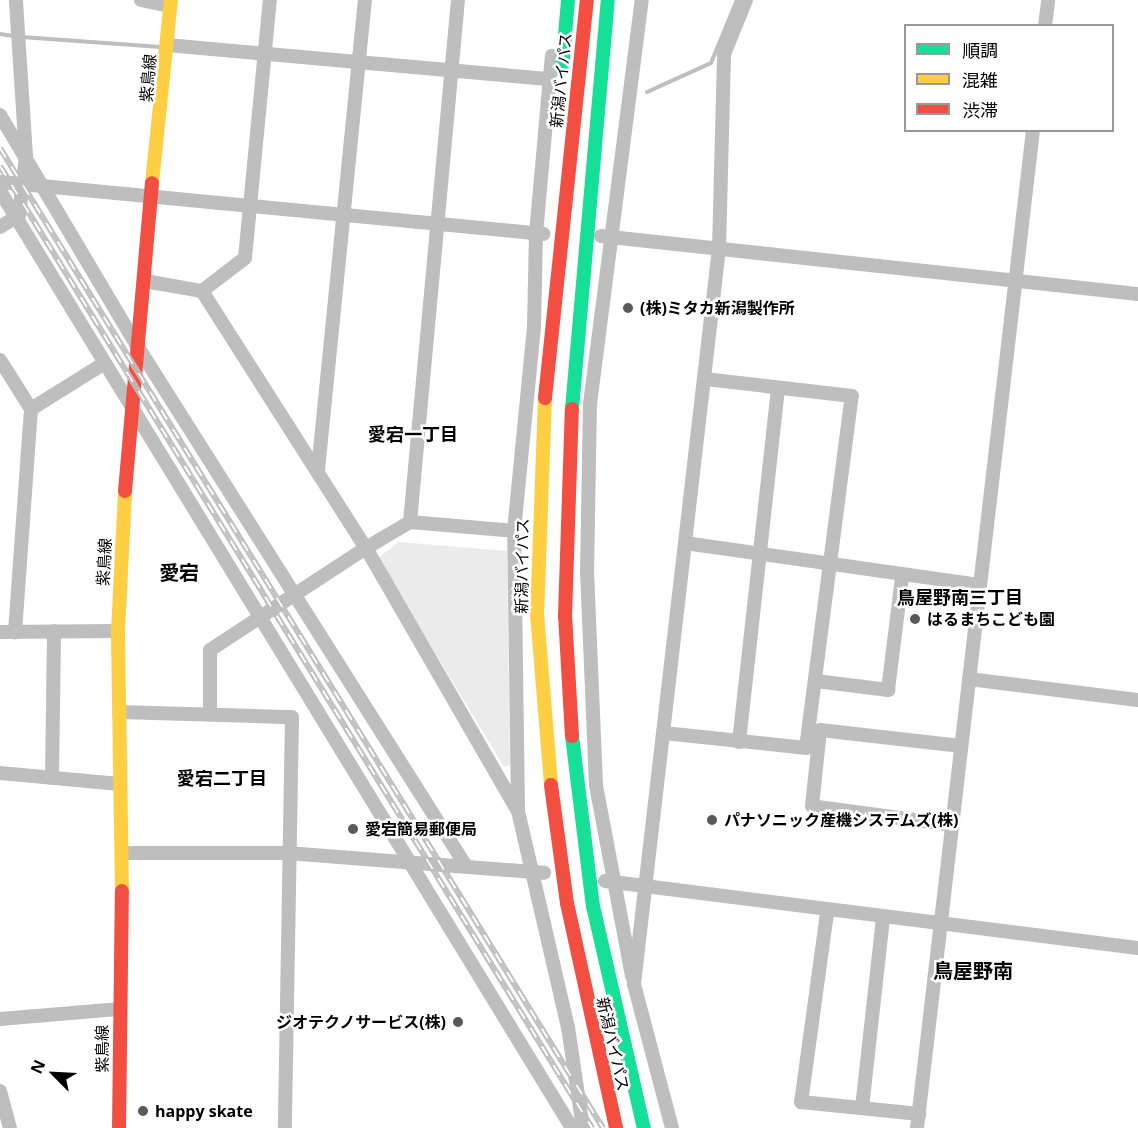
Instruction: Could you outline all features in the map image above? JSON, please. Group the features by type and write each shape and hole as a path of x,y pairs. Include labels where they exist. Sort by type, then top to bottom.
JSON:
{"main road":[{"path":"552,318 553,170 568,0"},
{"name":"新潟バイパス","path":"587,0 542,423 537,614 543,709 567,903 616,1128"},
{"name":"新潟バイパス","path":"608,0 580,308 566,582 568,707 593,906 644,1128"},
{"path":"580,308 622,0"},
{"name":"紫鳥線","path":"119,1128 118,1009 123,853 119,784 118,631 129,408 145,281 170,3"}],"street":[{"path":"16,0 26,156 20,185 19,215"},
{"path":"141,0 170,3"},
{"path":"202,291 245,258 263,53 270,0"},
{"path":"318,470 346,216 365,0"},
{"path":"410,522 458,0"},
{"path":"518,811 514,531 534,328 557,0"},
{"path":"642,0 605,236 590,404 586,603 588,703 607,882 672,1128"},
{"path":"634,984 648,887 719,248 724,54 746,0"},
{"path":"1045,24 1048,0"},
{"path":"167,45 550,79"},
{"path":"0,115 45,187 136,344 466,866"},
{"path":"826,913 801,1102 862,1108 918,1121 1033,132"},
{"path":"0,182 541,234"},
{"path":"0,191 19,215 129,408 411,862 572,1128"},
{"path":"0,227 19,215"},
{"path":"605,236 1138,294"},
{"path":"145,281 202,291 366,548 518,811 538,872 568,1027 583,1128"},
{"path":"0,360 31,410 15,632"},
{"path":"31,410 103,364"},
{"path":"664,733 806,748 852,396 704,379"},
{"path":"0,384 17,386"},
{"path":"739,742 778,389"},
{"path":"210,714 210,650 259,618 298,597 366,548 410,522 514,531"},
{"path":"685,543 760,558 830,564 902,577 979,585"},
{"path":"816,681 888,690 902,577"},
{"path":"0,632 118,631"},
{"path":"52,778 54,632"},
{"path":"969,679 1138,700"},
{"path":"119,712 292,717 287,853 285,1128"},
{"path":"952,825 812,806 820,730 961,746"},
{"path":"0,773 119,784"},
{"path":"123,853 287,853 538,872"},
{"path":"607,882 826,913 1138,948"},
{"path":"862,1108 884,919"},
{"path":"0,1018 118,1009"},
{"path":"0,1091 10,1128"}],"shaded area":[{"path":"399,542 507,551 510,765 504,767 378,558"}],"waterway":[{"path":"647,92 711,63 737,0"},
{"path":"0,34 14,36"},
{"path":"22,37 161,47"}],"railway":[{"path":"0,148 603,1128"},
{"path":"0,166 592,1128"}],"traffic: fast":[{"path":"562,69 568,0"},
{"path":"572,409 608,0"},
{"path":"572,736 593,906 644,1128"}],"traffic: slow":[{"path":"152,183 171,0"},
{"path":"545,398 537,614 551,785"},
{"path":"122,891 118,631 125,491"}],"traffic: jam":[{"path":"545,398 587,0"},
{"path":"125,491 152,183"},
{"path":"572,409 565,616 572,736"},
{"path":"551,785 567,903 616,1128"},
{"path":"119,1128 122,891"}],"place":[{"name":"(株)ミタカ新潟製作所","path":"628,308"},
{"name":"はるまちこども園","path":"915,619"},
{"name":"パナソニック産機システムズ(株)","path":"712,820"},
{"name":"愛宕簡易郵便局","path":"353,829"},
{"name":"ジオテクノサービス(株)","path":"458,1022"},
{"name":"happy skate","path":"143,1111"}],"district":[{"name":"愛宕一丁目","path":"413,434"},
{"name":"愛宕","path":"179,572"},
{"name":"鳥屋野南三丁目","path":"960,597"},
{"name":"愛宕二丁目","path":"222,778"},
{"name":"鳥屋野南","path":"973,970"}]}
